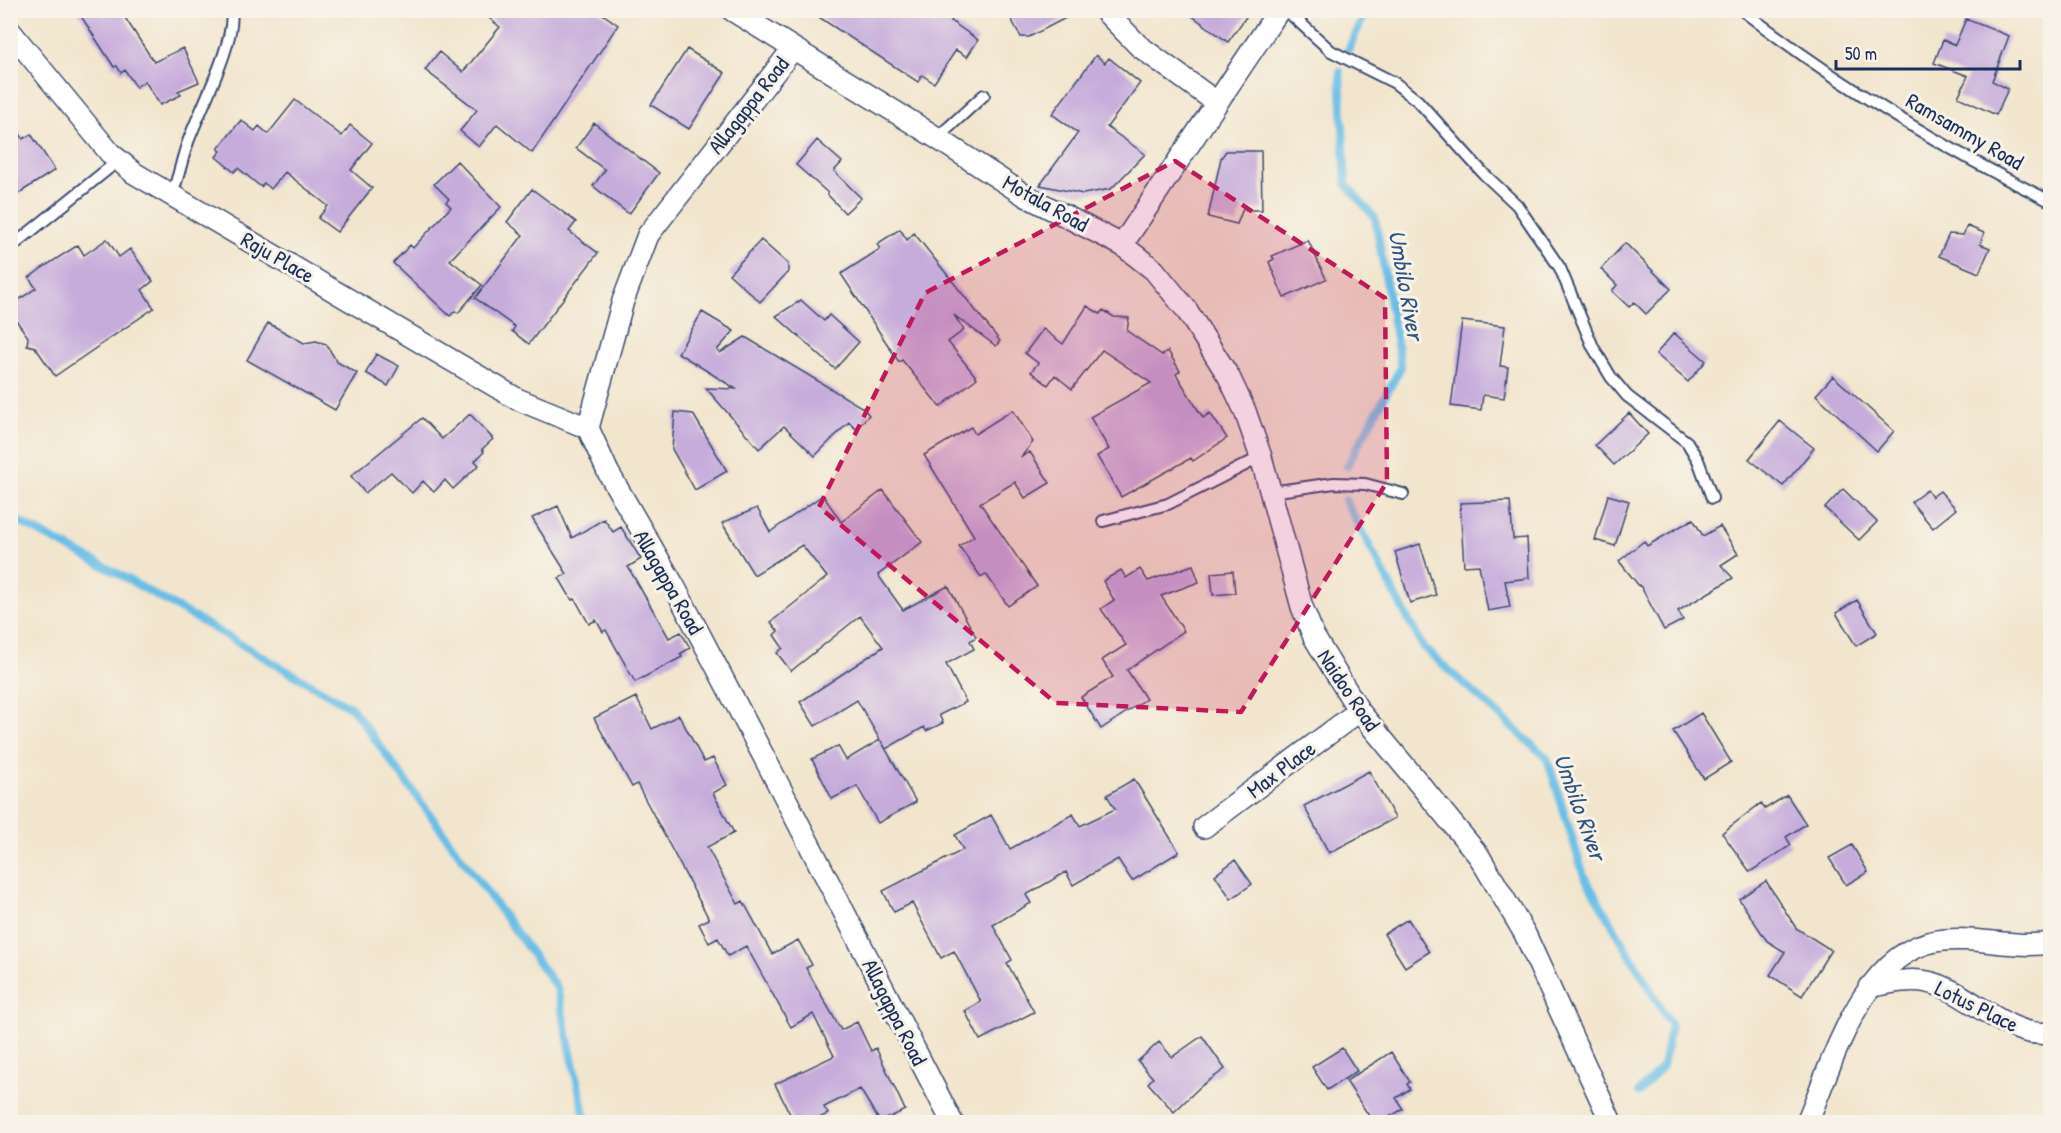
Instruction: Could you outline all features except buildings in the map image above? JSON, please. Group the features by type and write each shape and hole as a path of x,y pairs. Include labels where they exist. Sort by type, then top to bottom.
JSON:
{"street":[{"name":"Motala Road","path":"732,10 1026,196 1122,244"},
{"path":"1104,10 1125,34 1154,58 1216,102"},
{"path":"1122,244 1279,10"},
{"name":"Raju Place","path":"10,31 101,142 119,160 171,196 517,399 588,428"},
{"name":"Allagappa Road","path":"792,50 648,235 626,292 588,428 608,472 674,586 774,776 952,1122"},
{"name":"Naidoo Road","path":"1122,244 1154,270 1210,344 1245,411 1261,457 1302,607 1314,637 1359,711 1479,856 1525,934 1611,1122"},
{"name":"Max Place","path":"1204,827 1359,711"},
{"path":"1807,1122 1855,1012 1869,987 1899,956 1936,941 2050,943"},
{"name":"Lotus Place","path":"1869,987 1909,980 1930,982 1946,988 2018,1029 2050,1033"}],"lane":[{"path":"171,196 179,179 187,145 226,46 232,26 231,10"},
{"path":"1287,10 1331,51 1395,83 1418,101 1484,174 1517,205 1560,268 1593,347 1611,377 1627,396 1673,428 1687,442 1698,460 1712,498"},
{"name":"Ramsammy Road","path":"1742,10 1823,69 1952,148 2050,201"},
{"path":"937,138 984,95"},
{"path":"10,248 119,160"},
{"path":"1103,521 1167,504 1261,457"},
{"path":"1271,492 1334,483 1365,484 1403,494"}],"highlighted area":[{"path":"1175,161 1385,298 1387,482 1241,712 1056,703 819,507 925,293"}],"waterway":[{"name":"Umbilo River","path":"1348,50 1367,10"},
{"name":"Umbilo River","path":"1340,72 1346,184 1375,218 1401,367 1347,466"},
{"name":"Umbilo River","path":"1345,500 1423,647 1547,758 1584,876 1671,1025 1663,1066 1639,1092"},
{"path":"10,517 117,573 352,708 557,988 586,1122"}]}
